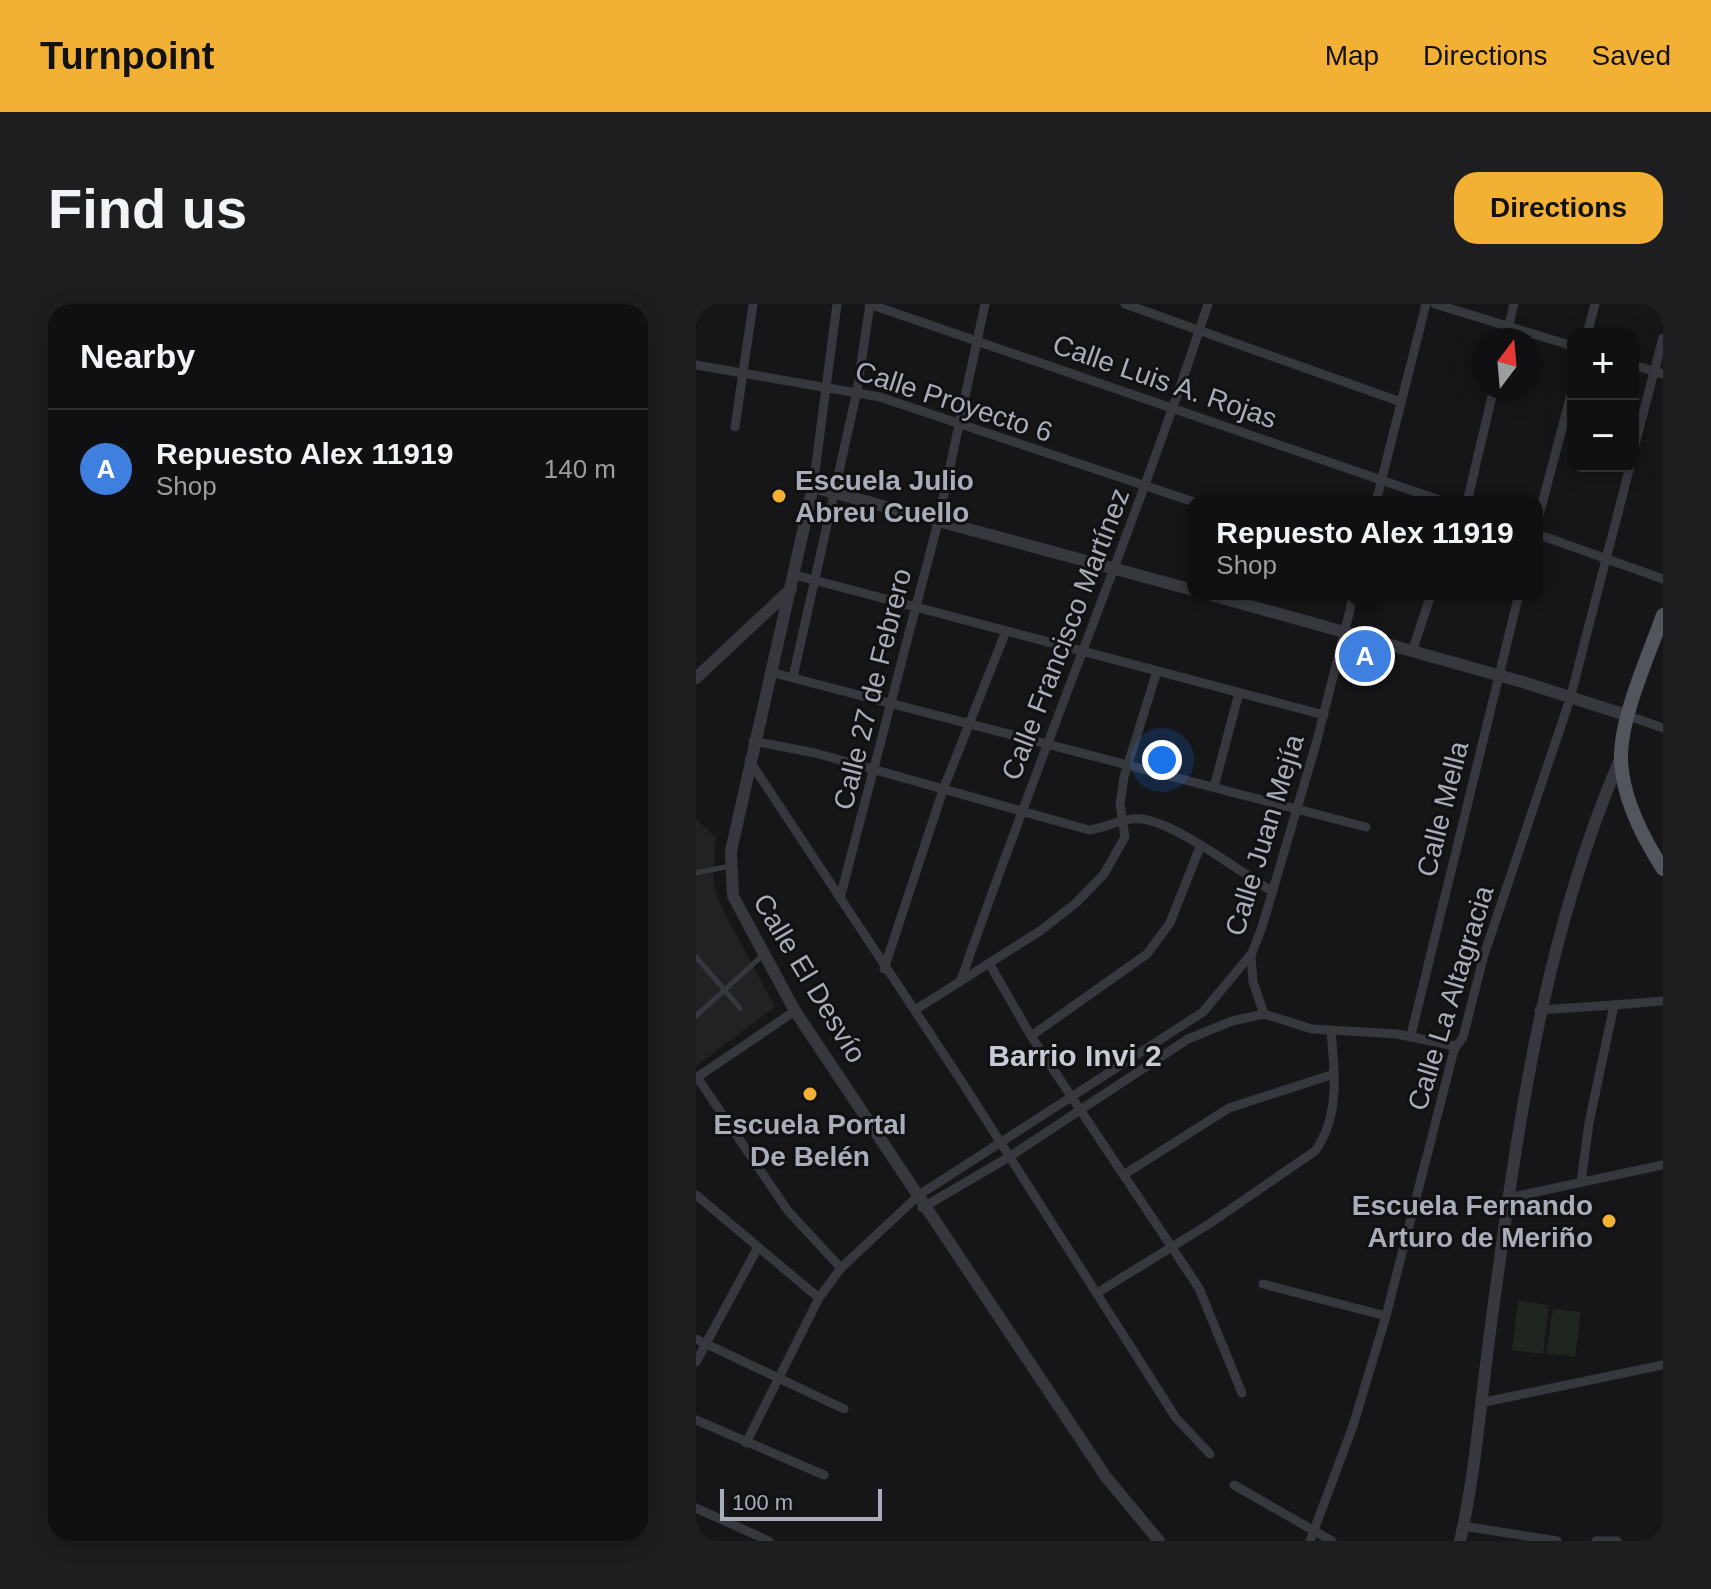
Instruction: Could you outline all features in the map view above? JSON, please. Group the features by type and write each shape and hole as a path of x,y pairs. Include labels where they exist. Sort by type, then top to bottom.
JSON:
{"main road":[{"path":"1663,615 1629,716 1621,758 1629,802 1663,869"}],"street":[{"path":"735,427 753,304"},
{"name":"Calle El Desvío","path":"837,304 813,487 795,575 753,741 731,851 733,896 795,1011 1106,1477 1159,1541"},
{"path":"793,677 857,391 870,304"},
{"name":"Calle Luis A. Rojas","path":"870,304 1429,496"},
{"name":"Calle 27 de Febrero","path":"840,898 938,522 985,304"},
{"path":"1125,304 1401,402"},
{"name":"Calle Francisco Martínez","path":"961,980 1045,745 1146,486 1208,304"},
{"path":"1378,496 1426,304"},
{"path":"1435,304 1567,344"},
{"path":"1509,327 1514,304"},
{"path":"1589,328 1595,304"},
{"path":"1639,433 1658,372 1663,338"},
{"name":"Calle Proyecto 6","path":"696,365 857,391 1187,500"},
{"path":"1468,496 1491,400"},
{"path":"1543,500 1570,400"},
{"name":"Calle La Altagracia","path":"1310,1541 1353,1426 1386,1316 1455,1046 1463,1037 1489,941 1570,699 1628,472"},
{"path":"813,487 1187,588"},
{"path":"1543,536 1663,579"},
{"path":"795,575 1324,715"},
{"path":"696,678 791,589"},
{"path":"1229,600 1498,676 1663,728"},
{"name":"Calle Juan Mejía","path":"746,1443 819,1298 841,1268 919,1195 1203,1012 1252,953 1298,807 1352,600"},
{"path":"1412,652 1429,600"},
{"name":"Calle Mella","path":"1411,1035 1517,600"},
{"path":"884,969 943,790 1006,631"},
{"path":"915,1010 1040,931 1104,874 1125,837 1120,804 1127,764 1157,671"},
{"path":"770,672 1366,827"},
{"path":"1214,787 1239,693"},
{"path":"753,741 874,770 1089,830 1109,828 1122,820 1143,819 1165,826 1273,892"},
{"path":"1460,1541 1508,1198 1539,1010 1574,889 1621,758"},
{"path":"749,760 884,969 915,1010 1176,1418 1210,1454"},
{"path":"1031,1036 1147,954 1161,940 1200,847"},
{"path":"1252,953 1253,982 1264,1014"},
{"path":"989,963 1031,1036 1074,1096 1199,1288 1242,1393"},
{"path":"1539,1010 1663,1001"},
{"path":"1581,1182 1589,1123 1614,1005"},
{"path":"795,1011 697,1078 788,1211 841,1268"},
{"path":"910,1206 926,1208 1083,1110 1188,1039 1232,1021 1264,1014 1331,1032 1411,1035 1455,1046"},
{"path":"1097,1293 1315,1151 1329,1125 1334,1074 1331,1032"},
{"path":"1125,1174 1229,1108 1334,1074"},
{"path":"1508,1198 1663,1165"},
{"path":"696,1195 819,1298"},
{"path":"696,1362 701,1342 757,1249"},
{"path":"1263,1284 1386,1316"},
{"path":"701,1342 844,1409"},
{"path":"1480,1403 1663,1365"},
{"path":"696,1420 824,1475"},
{"path":"1234,1485 1332,1541"},
{"path":"696,1508 769,1541"},
{"path":"1463,1526 1557,1541"},
{"path":"1596,1541 1617,1541"}],"lane":[{"path":"696,873 732,866"},
{"path":"696,1016 763,955"},
{"path":"696,957 740,1008"}],"shaded area":[{"path":"696,819 716,838 713,880 720,904 775,1007 696,1066"},
{"path":"1518,1301 1549,1305 1543,1354 1512,1350"},
{"path":"1553,1309 1581,1312 1575,1357 1546,1353"}],"place":[{"name":"Escuela Julio Abreu Cuello","path":"779,496"},
{"name":"Repuesto Alex 11919","path":"1365,656"},
{"name":"Escuela Portal De Belén","path":"810,1094"},
{"name":"Escuela Fernando Arturo de Meriño","path":"1609,1221"}],"district":[{"name":"Barrio Invi 2","path":"1075,1056"}]}
